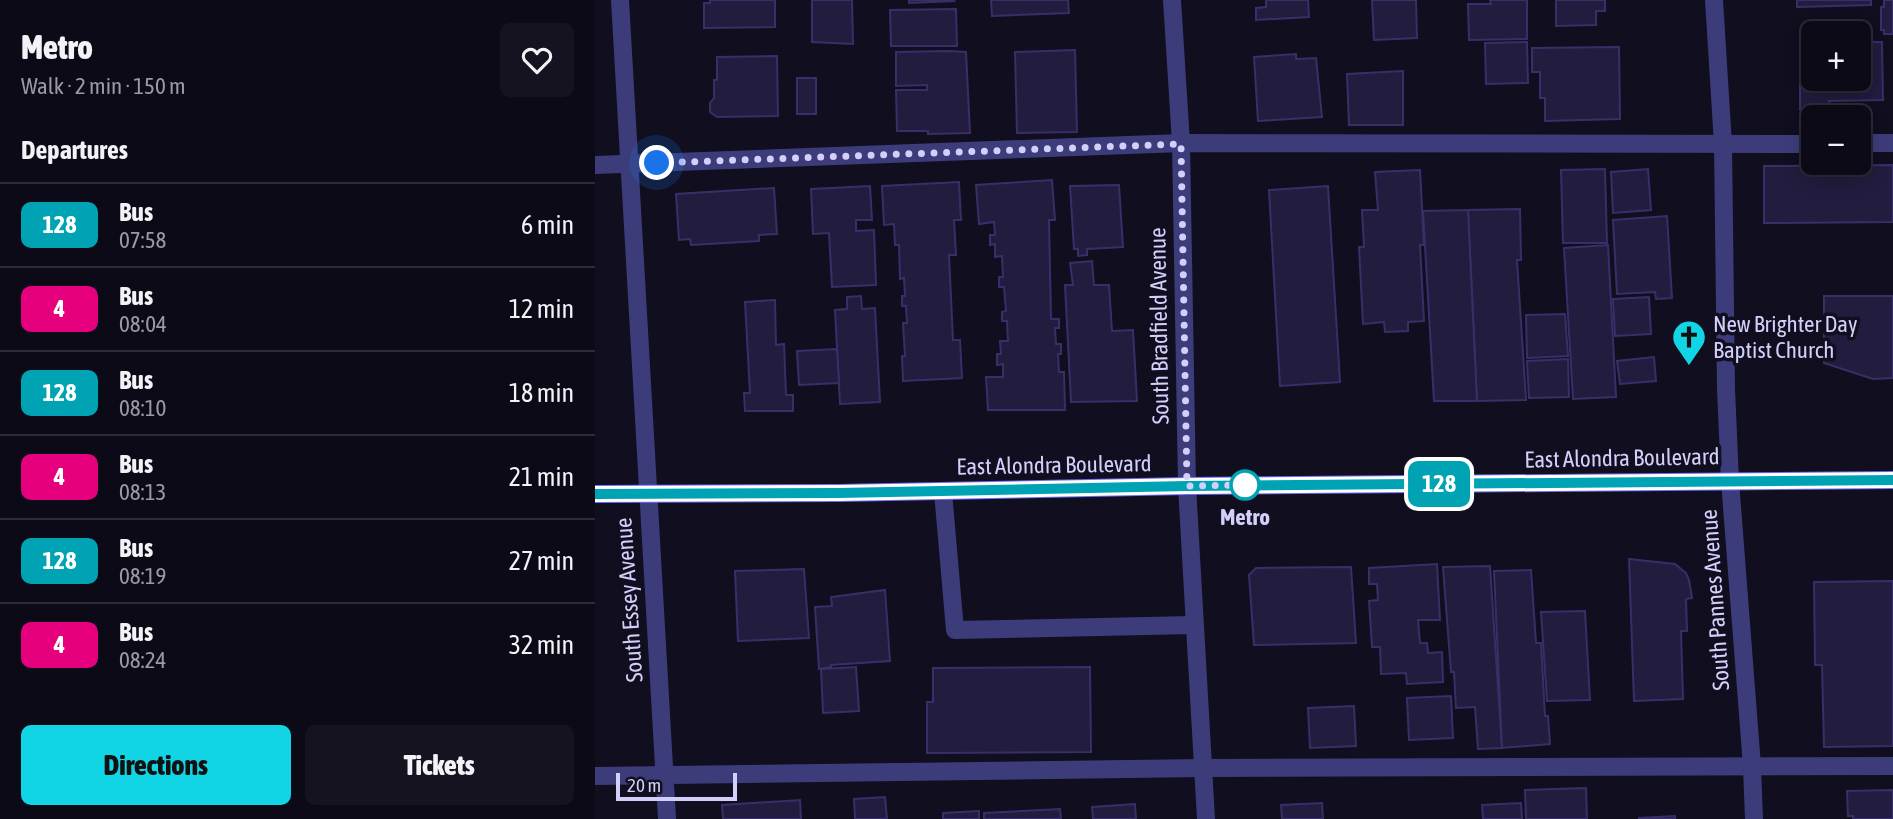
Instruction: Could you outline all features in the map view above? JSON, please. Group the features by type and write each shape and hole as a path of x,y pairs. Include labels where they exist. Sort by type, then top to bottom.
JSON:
{"main road":[{"name":"East Alondra Boulevard","path":"595,494 1893,480"}],"street":[{"name":"South Essey Avenue","path":"620,0 667,819"},
{"name":"South Bradfield Avenue","path":"1172,0 1181,144 1187,486 1206,819"},
{"name":"South Pannes Avenue","path":"1714,0 1723,144 1730,481 1754,819"},
{"path":"1871,144 1893,143"},
{"path":"595,164 1181,144 1801,144"},
{"path":"943,492 955,630 1194,625"},
{"path":"595,776 1203,768 1893,766"}],"building":[{"path":"710,0 775,0 775,27 704,28 704,3 710,3"},
{"path":"812,0 852,0 853,44 812,42"},
{"path":"909,0 953,0 954,1 909,3"},
{"path":"991,0 1068,0 1069,13 992,16"},
{"path":"1266,0 1308,0 1309,17 1256,20 1256,8 1266,7"},
{"path":"1372,0 1416,0 1417,38 1374,40"},
{"path":"1490,0 1527,0 1527,39 1469,40 1468,4 1491,4"},
{"path":"1556,0 1605,0 1605,11 1596,11 1596,25 1556,26"},
{"path":"1797,0 1871,0 1871,5 1797,7"},
{"path":"1884,0 1893,0 1893,34 1884,34 1884,30 1881,30 1881,7 1884,7"},
{"path":"956,9 957,46 891,46 890,10"},
{"path":"1527,42 1528,83 1486,84 1485,43"},
{"path":"1871,42 1882,42 1883,100 1829,101 1829,105 1801,105 1800,110 1800,77 1801,91 1871,91"},
{"path":"1619,47 1620,119 1545,121 1545,98 1540,98 1540,72 1532,72 1532,48"},
{"path":"1075,50 1077,132 1017,133 1015,52"},
{"path":"896,52 966,52 970,133 928,134 928,131 897,131 896,90 927,90 927,85 896,86"},
{"path":"1296,54 1296,59 1316,58 1322,117 1258,121 1254,57"},
{"path":"777,56 778,116 717,117 710,112 710,103 714,98 714,80 717,80 717,57"},
{"path":"1403,71 1403,125 1349,125 1347,74"},
{"path":"797,78 816,78 816,114 797,114"},
{"path":"1871,165 1893,165 1893,222 1764,223 1764,166 1801,166 1801,175 1871,175"},
{"path":"1605,169 1607,243 1563,243 1561,170"},
{"path":"1648,169 1651,210 1613,213 1611,172"},
{"path":"1420,170 1424,321 1408,322 1408,331 1385,332 1384,322 1363,324 1359,247 1364,247 1362,210 1378,210 1375,172"},
{"path":"1052,180 1055,220 1049,220 1051,319 1059,319 1059,328 1055,328 1056,344 1061,344 1061,354 1058,354 1059,372 1064,372 1065,410 988,410 986,377 1003,377 1003,364 997,365 997,354 1001,354 1000,341 1008,341 1007,321 1002,321 1002,312 1006,311 1004,287 999,287 999,277 1003,277 1002,256 995,257 995,244 990,245 990,235 995,235 994,222 979,224 976,185"},
{"path":"959,182 961,220 954,220 956,255 949,255 953,340 960,340 962,378 903,381 903,323 907,323 906,306 902,306 902,296 905,296 904,278 900,279 899,245 895,245 894,224 884,225 882,186"},
{"path":"1119,185 1123,247 1087,249 1087,255 1078,256 1078,249 1074,249 1070,186"},
{"path":"870,186 872,220 856,220 856,231 874,230 876,285 832,287 829,233 813,234 811,189"},
{"path":"1328,186 1340,382 1280,386 1269,190"},
{"path":"774,188 777,234 759,235 759,241 691,245 690,239 679,240 676,194"},
{"path":"1520,209 1521,260 1517,260 1526,400 1477,401 1468,210"},
{"path":"1468,210 1477,401 1434,401 1423,211"},
{"path":"1667,216 1672,298 1656,299 1655,292 1617,294 1613,220"},
{"path":"1608,245 1616,397 1573,399 1564,248"},
{"path":"1092,261 1094,285 1109,285 1112,331 1133,330 1137,401 1071,402 1065,285 1073,285 1070,263"},
{"path":"861,296 862,309 875,308 880,402 840,404 835,310 847,309 847,297"},
{"path":"1824,296 1893,296 1893,378 1873,379 1824,363"},
{"path":"1649,297 1651,334 1615,336 1613,299"},
{"path":"775,300 776,345 784,344 786,395 793,395 793,411 745,411 744,393 750,393 745,302"},
{"path":"1565,314 1568,356 1527,358 1526,315"},
{"path":"837,349 839,383 799,385 797,351"},
{"path":"1654,357 1656,381 1620,384 1617,361"},
{"path":"1568,359 1569,397 1529,398 1527,361"},
{"path":"1629,559 1675,564 1686,573 1689,580 1692,598 1686,599 1687,631 1681,631 1683,699 1634,701"},
{"path":"1437,564 1440,620 1418,620 1420,643 1427,643 1428,653 1442,652 1443,682 1407,684 1406,673 1381,674 1380,647 1372,647 1369,601 1378,600 1377,584 1369,584 1369,568"},
{"path":"1490,566 1502,748 1478,749 1475,707 1456,708 1443,567"},
{"path":"1351,567 1356,643 1254,645 1249,575 1256,568"},
{"path":"804,569 809,638 738,641 735,571"},
{"path":"1531,570 1536,643 1541,643 1545,716 1548,716 1550,744 1502,748 1494,571"},
{"path":"1893,581 1893,746 1824,747 1822,665 1815,665 1814,582"},
{"path":"885,590 890,661 831,665 819,669 815,607 832,606 831,597"},
{"path":"1585,611 1590,700 1547,701 1541,612"},
{"path":"856,667 859,711 823,713 821,669"},
{"path":"1090,667 1091,752 927,753 927,702 933,702 933,668"},
{"path":"1451,696 1453,738 1409,740 1407,698"},
{"path":"1354,706 1356,746 1310,748 1308,708"},
{"path":"1586,788 1587,819 1526,819 1525,790"},
{"path":"1893,790 1893,819 1853,819 1853,816 1848,816 1847,791"},
{"path":"885,797 887,819 855,819 854,799"},
{"path":"800,800 801,819 723,819 722,805"},
{"path":"1322,803 1323,819 1282,819 1281,805"},
{"path":"1521,803 1522,819 1483,819 1482,805"},
{"path":"1135,804 1136,819 1093,819 1092,807"},
{"path":"1060,809 1061,819 984,819 984,813"},
{"path":"979,811 979,819 943,819 943,813"},
{"path":"1675,816 1675,819 1639,819 1639,818"}],"bus line":[{"name":"128","path":"595,494 1893,480"}],"place":[{"name":"New Brighter Day Baptist Church","path":"1689,367"},
{"name":"Metro","path":"1245,485"}],"route":[{"path":"657,163 1181,144 1187,486 1245,485"}]}
